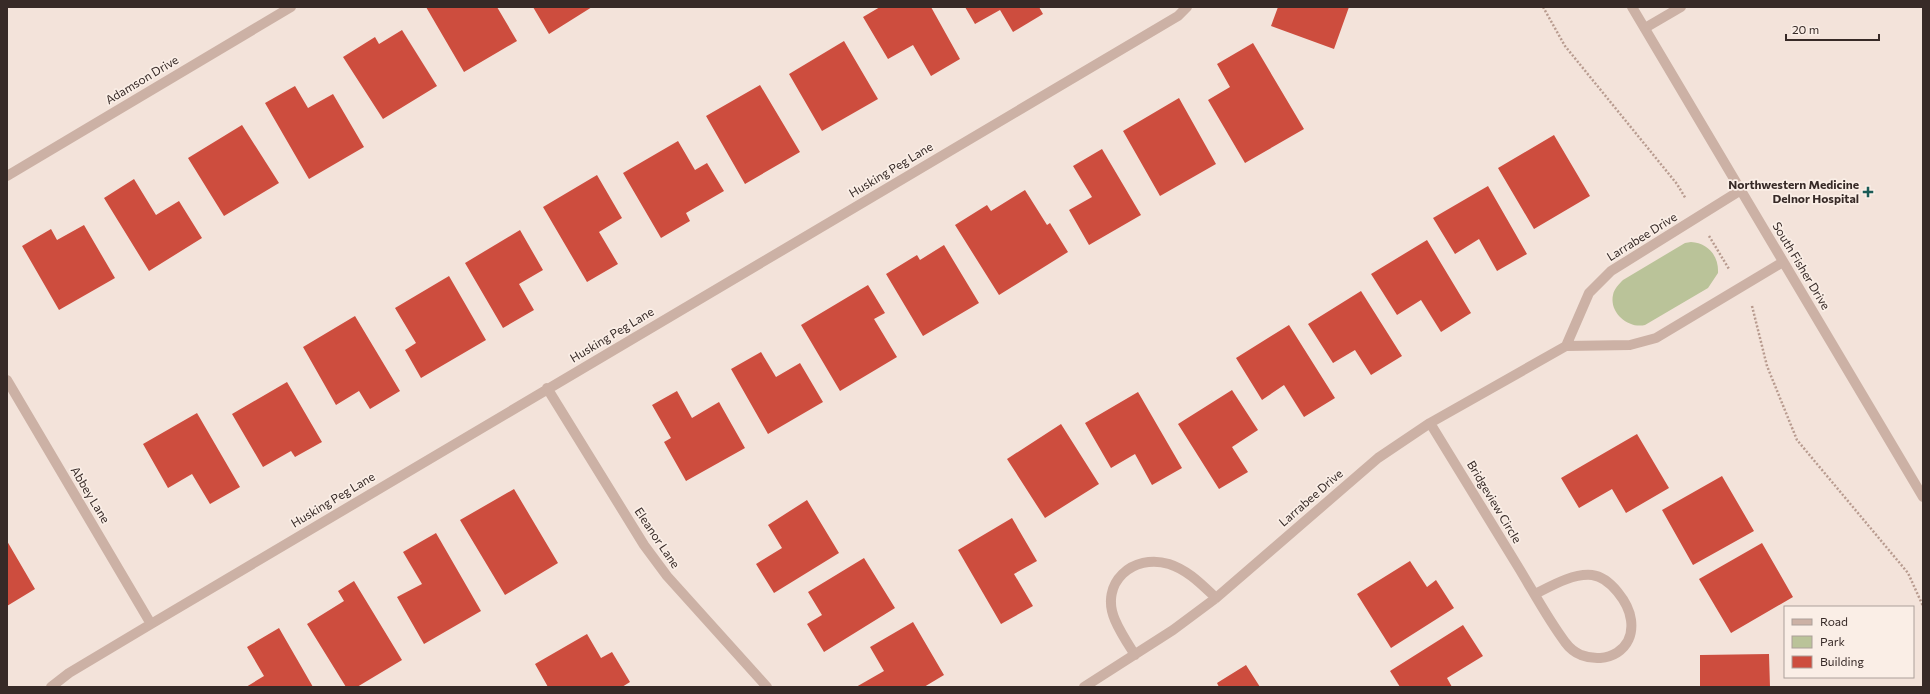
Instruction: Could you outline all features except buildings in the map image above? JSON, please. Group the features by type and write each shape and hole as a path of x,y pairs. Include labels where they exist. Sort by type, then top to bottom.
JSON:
{"street":[{"name":"Adamson Drive","path":"7,176 291,7"},
{"name":"Husking Peg Lane","path":"51,687 69,673 547,388 1171,20 1187,7"},
{"name":"South Fisher Drive","path":"1632,7 1923,497"},
{"path":"1645,28 1681,7"},
{"name":"Larrabee Drive","path":"1566,346 1589,293 1611,271 1741,190"},
{"name":"Larrabee Drive","path":"1084,687 1173,630 1216,598 1378,458 1430,423 1566,346 1630,345 1656,338 1783,262"},
{"name":"Abbey Lane","path":"7,380 151,624"},
{"name":"Eleanor Lane","path":"547,388 644,545 667,576 767,687"},
{"name":"Bridgeview Circle","path":"1430,423 1565,643 1572,651 1596,659 1611,657 1623,649 1630,636 1631,620 1623,599 1611,583 1592,575 1571,578 1535,594"},
{"path":"1135,655 1114,620 1110,600 1115,583 1128,567 1145,562 1169,564 1191,575 1216,598"}],"green space":[{"path":"1691,242 1703,245 1711,252 1717,261 1718,273 1708,288 1645,325 1633,325 1622,318 1614,308 1613,302 1613,295 1620,283 1685,243"}],"place":[{"name":"Northwestern Medicine Delnor Hospital","path":"1868,192"}]}
